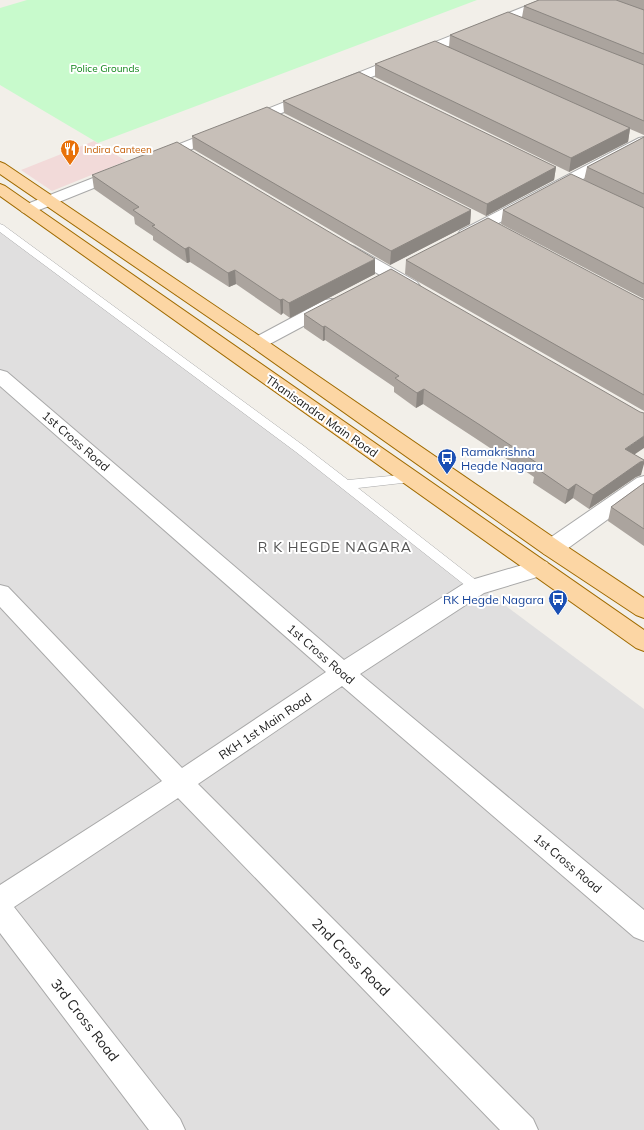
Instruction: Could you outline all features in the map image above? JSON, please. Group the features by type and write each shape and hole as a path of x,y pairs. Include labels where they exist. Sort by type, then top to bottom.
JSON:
{"main road":[{"name":"Thanisandra Main Road","path":"0,167 258,343 552,548 644,609"},
{"name":"Thanisandra Main Road","path":"0,189 644,642"},
{"path":"506,545 527,530"},
{"path":"574,593 595,577"}],"street":[{"path":"28,209 179,149 276,117 360,77 552,0"},
{"path":"507,18 522,24"},
{"path":"434,47 449,54"},
{"path":"360,77 374,84"},
{"path":"451,242 568,181 640,140"},
{"path":"179,149 200,161"},
{"path":"335,242 424,294"},
{"path":"258,343 348,296"},
{"name":"1st Cross Road","path":"0,376 343,673 644,928"},
{"path":"552,548 644,482"},
{"name":"RKH 1st Main Road","path":"0,901 180,784 343,673 476,587 539,568"},
{"name":"2nd Cross Road","path":"0,593 180,784 522,1130"},
{"name":"3rd Cross Road","path":"0,911 169,1130"}],"lane":[{"path":"0,226 300,450 476,587"},
{"path":"344,485 411,478"}],"shaded area":[{"path":"94,141 126,161 52,191 21,170"},
{"path":"0,228 644,709 644,1130 0,1130"}],"green space":[{"name":"Police Grounds","path":"27,0 477,0 98,143 0,85 0,8"}],"building":[{"path":"539,0 616,0 644,10 644,54 524,6"},
{"path":"508,12 644,65 644,121 450,35"},
{"path":"435,41 630,128 571,158 375,64"},
{"path":"359,72 556,167 487,204 283,101"},
{"path":"267,107 471,210 391,251 192,136"},
{"path":"644,137 644,194 587,167"},
{"path":"177,142 375,259 289,303 283,299 280,300 235,270 228,273 189,247 185,249 152,226 155,225 133,210 139,207 92,175"},
{"path":"571,174 644,208 644,284 503,210"},
{"path":"488,218 644,300 644,395 406,260"},
{"path":"391,269 644,413 644,436 625,449 644,461 640,462 593,495 576,484 568,490 536,468 540,465 480,425 424,389 417,393 395,378 399,376 325,326 323,327 304,314"},
{"path":"644,483 644,529 611,507"}],"place":[{"name":"Indira Canteen","path":"70,166"},
{"name":"Ramakrishna Hegde Nagara","path":"447,475"},
{"name":"RK Hegde Nagara","path":"558,616"}],"district":[{"name":"R K HEGDE NAGARA","path":"335,547"}]}
